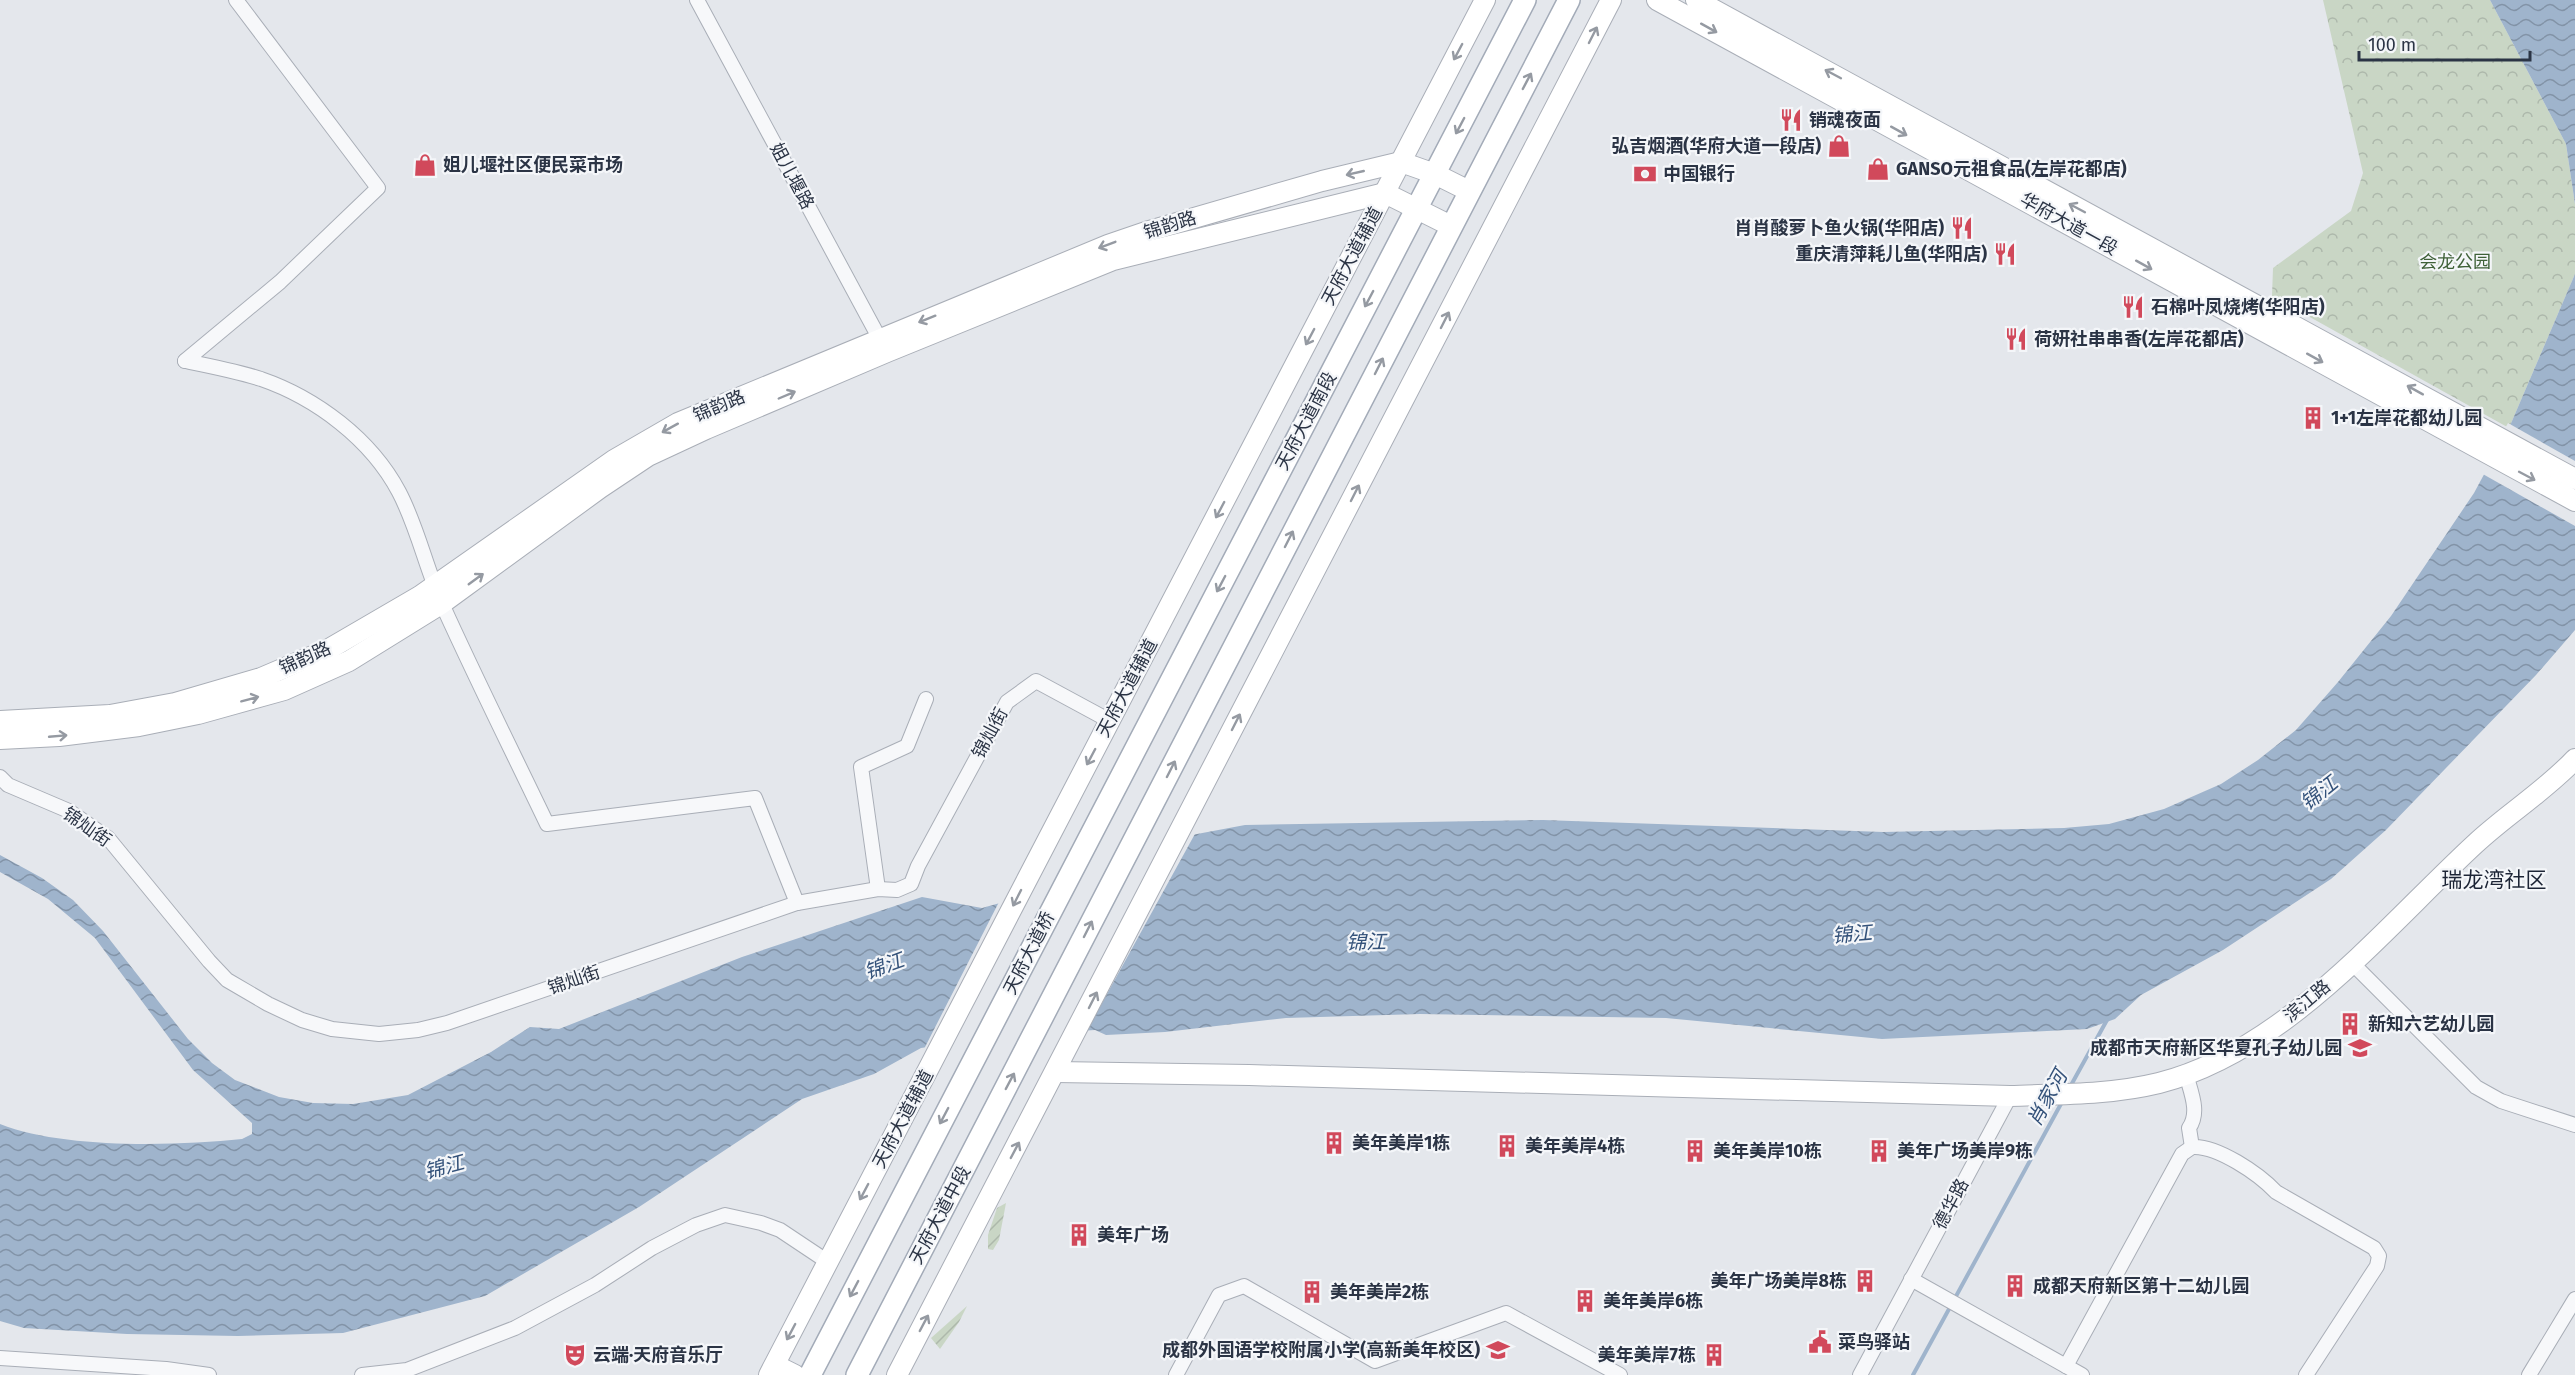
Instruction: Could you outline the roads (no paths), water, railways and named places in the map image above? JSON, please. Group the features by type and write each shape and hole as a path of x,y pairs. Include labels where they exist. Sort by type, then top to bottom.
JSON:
{"main road":[{"name":"天府大道南段","path":"1087,842 1525,0"},
{"path":"1451,226 1569,0"},
{"name":"天府大道中段","path":"857,1375 1451,226"},
{"name":"天府大道桥","path":"810,1375 1087,842"}],"street":[{"path":"236,0 378,188 280,282 185,361 261,379 286,390 356,435 381,464 398,491 413,524 438,594 547,824 755,798 797,903"},
{"name":"姐儿堰路","path":"697,0 883,345"},
{"name":"天府大道辅道","path":"772,1370 1485,0"},
{"path":"897,1375 1611,0"},
{"name":"华府大道一段","path":"1658,0 2575,501"},
{"path":"1696,0 2575,479"},
{"path":"1401,162 1435,174 1469,191"},
{"name":"锦韵路","path":"0,740 59,736 139,726 198,714 284,690 349,661 438,594 648,456 883,345 1108,245 1322,181 1401,162"},
{"path":"1385,193 1451,226"},
{"name":"锦韵路","path":"883,345 1113,260 1385,193"},
{"name":"锦韵路","path":"0,721 110,715 176,703 261,678 329,649 438,594"},
{"name":"锦灿街","path":"0,777 8,785 69,811 108,838 227,980 268,1004 302,1020 332,1029 379,1034 418,1030 447,1023 797,903 878,889 897,890 910,884 1007,702 1017,693 1036,681 1110,721"},
{"path":"878,889 861,767 906,746 926,699"},
{"name":"滨江路","path":"2186,1074 2223,1058 2270,1032 2352,963 2475,843 2555,780 2575,759"},
{"path":"2352,963 2476,1087 2501,1101 2575,1125"},
{"path":"1056,1072 2010,1096 2117,1091 2186,1074 2195,1119 2189,1128 2192,1147"},
{"name":"德华路","path":"1860,1375 2010,1096"},
{"path":"2066,1366 2182,1154 2192,1147 2205,1146 2264,1178 2276,1192 2374,1248 2379,1256 2377,1266 2306,1375"},
{"path":"362,1375 407,1370 515,1328 594,1285 651,1248 696,1225 725,1215 780,1230 828,1262"},
{"path":"1911,1279 2082,1375"},
{"path":"1176,1375 1219,1295 1244,1286 1375,1361 1506,1313 1620,1375"},
{"path":"2529,1375 2575,1299"},
{"path":"0,1358 98,1370 166,1369 209,1375"},
{"path":"772,1370 795,1375"}],"water":[{"path":"2490,0 2575,0 2575,204 2566,144"},
{"name":"锦江","path":"2575,274 2575,630 2536,675 2386,830 2331,879 2223,950 2141,995 2115,1019 2087,1029 1882,1039 1666,1018 1420,1014 1286,1018 1165,1032 1106,1035 1095,1030 1010,1035 921,1048 874,1074 802,1099 639,1207 485,1296 343,1333 238,1336 127,1334 24,1328 0,1321 0,1124 55,1138 86,1142 152,1144 242,1139 252,1134 252,1123 193,1070 95,938 48,899 0,872 0,855 42,878 73,900 103,931 188,1039 212,1063 235,1080 279,1097 313,1103 353,1104 408,1095 491,1052 530,1027 559,1029 742,957 922,897 982,908 1091,878 1181,837 1245,825 1543,820 1883,832 2064,828 2109,824 2164,809 2221,784 2258,760 2296,730 2338,682 2391,616 2474,493 2509,428"}],"waterway":[{"name":"肖家河","path":"2070,1087 2107,1020"},
{"name":"肖家河","path":"1913,1375 2062,1102"}],"place":[{"name":"销魂夜面","path":"1791,120"},
{"name":"弘吉烟酒(华府大道一段店)","path":"1839,146"},
{"name":"姐儿堰社区便民菜市场","path":"425,165"},
{"name":"GANSO元祖食品(左岸花都店)","path":"1878,169"},
{"name":"中国银行","path":"1645,174"},
{"name":"肖肖酸萝卜鱼火锅(华阳店)","path":"1962,228"},
{"name":"重庆清萍耗儿鱼(华阳店)","path":"2005,254"},
{"name":"石棉叶凤烧烤(华阳店)","path":"2133,307"},
{"name":"荷妍社串串香(左岸花都店)","path":"2016,339"},
{"name":"1+1左岸花都幼儿园","path":"2313,418"},
{"name":"新知六艺幼儿园","path":"2350,1024"},
{"name":"成都市天府新区华夏孔子幼儿园","path":"2360,1048"},
{"name":"美年美岸1栋","path":"1334,1143"},
{"name":"美年美岸4栋","path":"1507,1146"},
{"name":"美年美岸10栋","path":"1695,1151"},
{"name":"美年广场美岸9栋","path":"1879,1151"},
{"name":"美年广场","path":"1079,1235"},
{"name":"美年广场美岸8栋","path":"1865,1281"},
{"name":"成都天府新区第十二幼儿园","path":"2015,1286"},
{"name":"美年美岸2栋","path":"1312,1292"},
{"name":"美年美岸6栋","path":"1585,1301"},
{"name":"菜鸟驿站","path":"1820,1342"},
{"name":"成都外国语学校附属小学(高新美年校区)","path":"1498,1350"},
{"name":"云端·天府音乐厅","path":"575,1355"},
{"name":"美年美岸7栋","path":"1714,1355"}],"district":[{"name":"瑞龙湾社区","path":"2494,880"}],"park label":[{"name":"会龙公园","path":"2455,262"}]}
